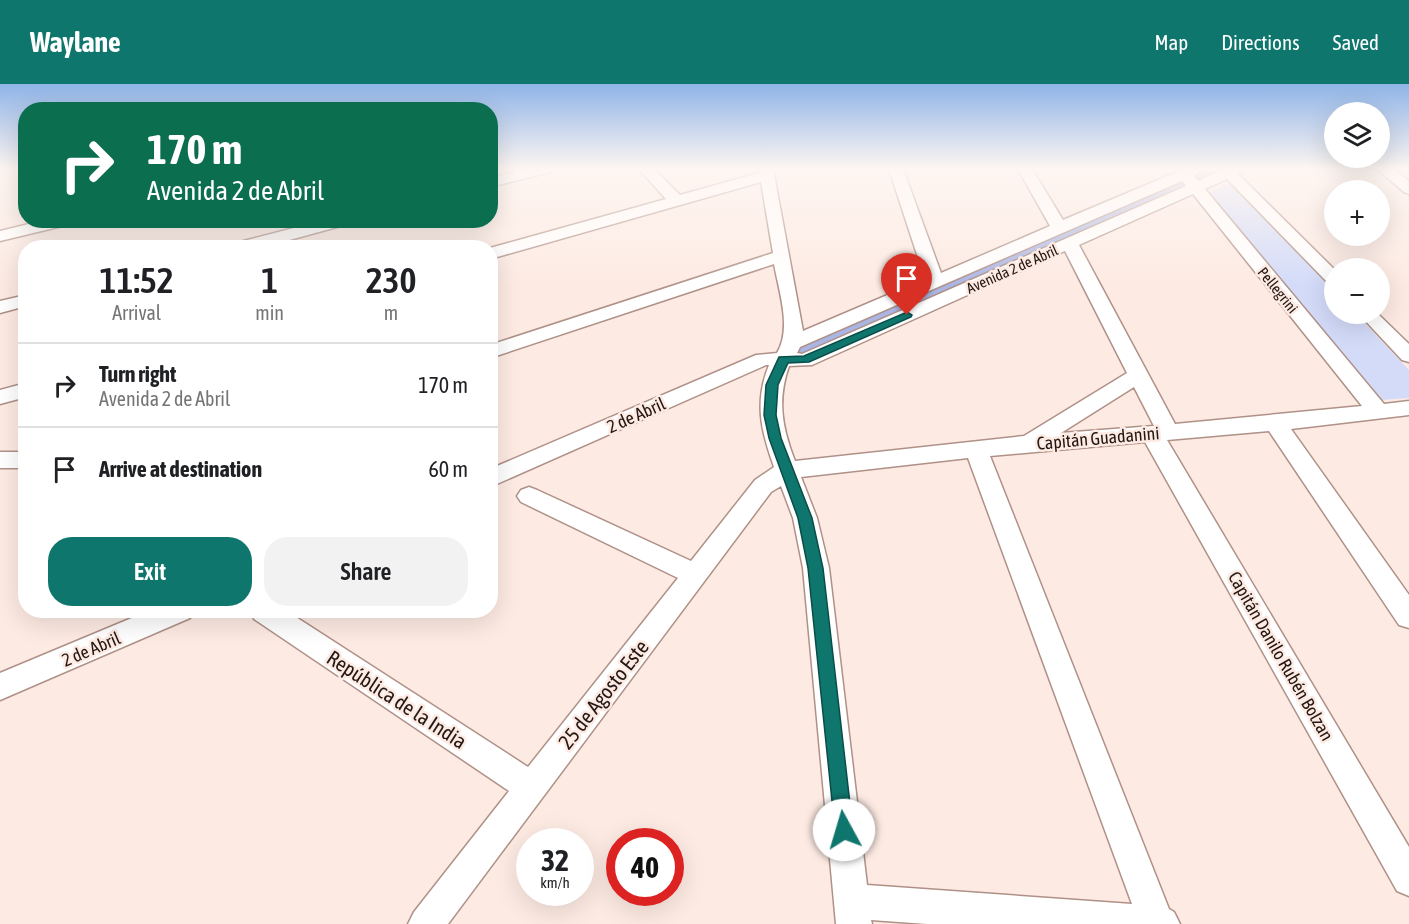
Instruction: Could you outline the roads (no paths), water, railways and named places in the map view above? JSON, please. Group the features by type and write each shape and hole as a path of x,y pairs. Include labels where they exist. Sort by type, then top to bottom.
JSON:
{"street":[{"path":"498,252 652,208"},
{"path":"773,208 794,326 788,351 772,385 770,415 805,518 816,568 853,913 1162,924"},
{"path":"910,208 935,281"},
{"name":"Capitán Danilo Rubén Bolzan","path":"1048,208 1138,375 1160,433 1409,879"},
{"name":"Avenida 2 de Abril","path":"788,351 805,360 1121,208"},
{"name":"Pellegrini","path":"1216,208 1377,410"},
{"path":"1266,208 1324,268"},
{"path":"0,230 18,225"},
{"path":"0,236 34,228"},
{"path":"272,240 319,229"},
{"name":"Avenida 2 de Abril","path":"788,351 935,281 1064,236"},
{"path":"498,349 782,256"},
{"path":"0,307 18,302"},
{"path":"1378,324 1409,356"},
{"name":"2 de Abril","path":"498,475 763,359 788,351"},
{"path":"1027,444 1138,375"},
{"path":"0,397 18,392"},
{"name":"Capitán Guadanini","path":"787,470 1027,444 1275,423 1409,408"},
{"path":"1275,423 1409,617"},
{"path":"976,450 1157,924"},
{"path":"0,460 18,460"},
{"name":"25 de Agosto Este","path":"426,924 530,787 697,575 763,486 787,470"},
{"path":"529,496 697,575"},
{"name":"2 de Abril","path":"0,687 162,618"},
{"name":"República de la India","path":"275,618 530,787"}],"waterway":[{"path":"798,351 1127,208"}]}
